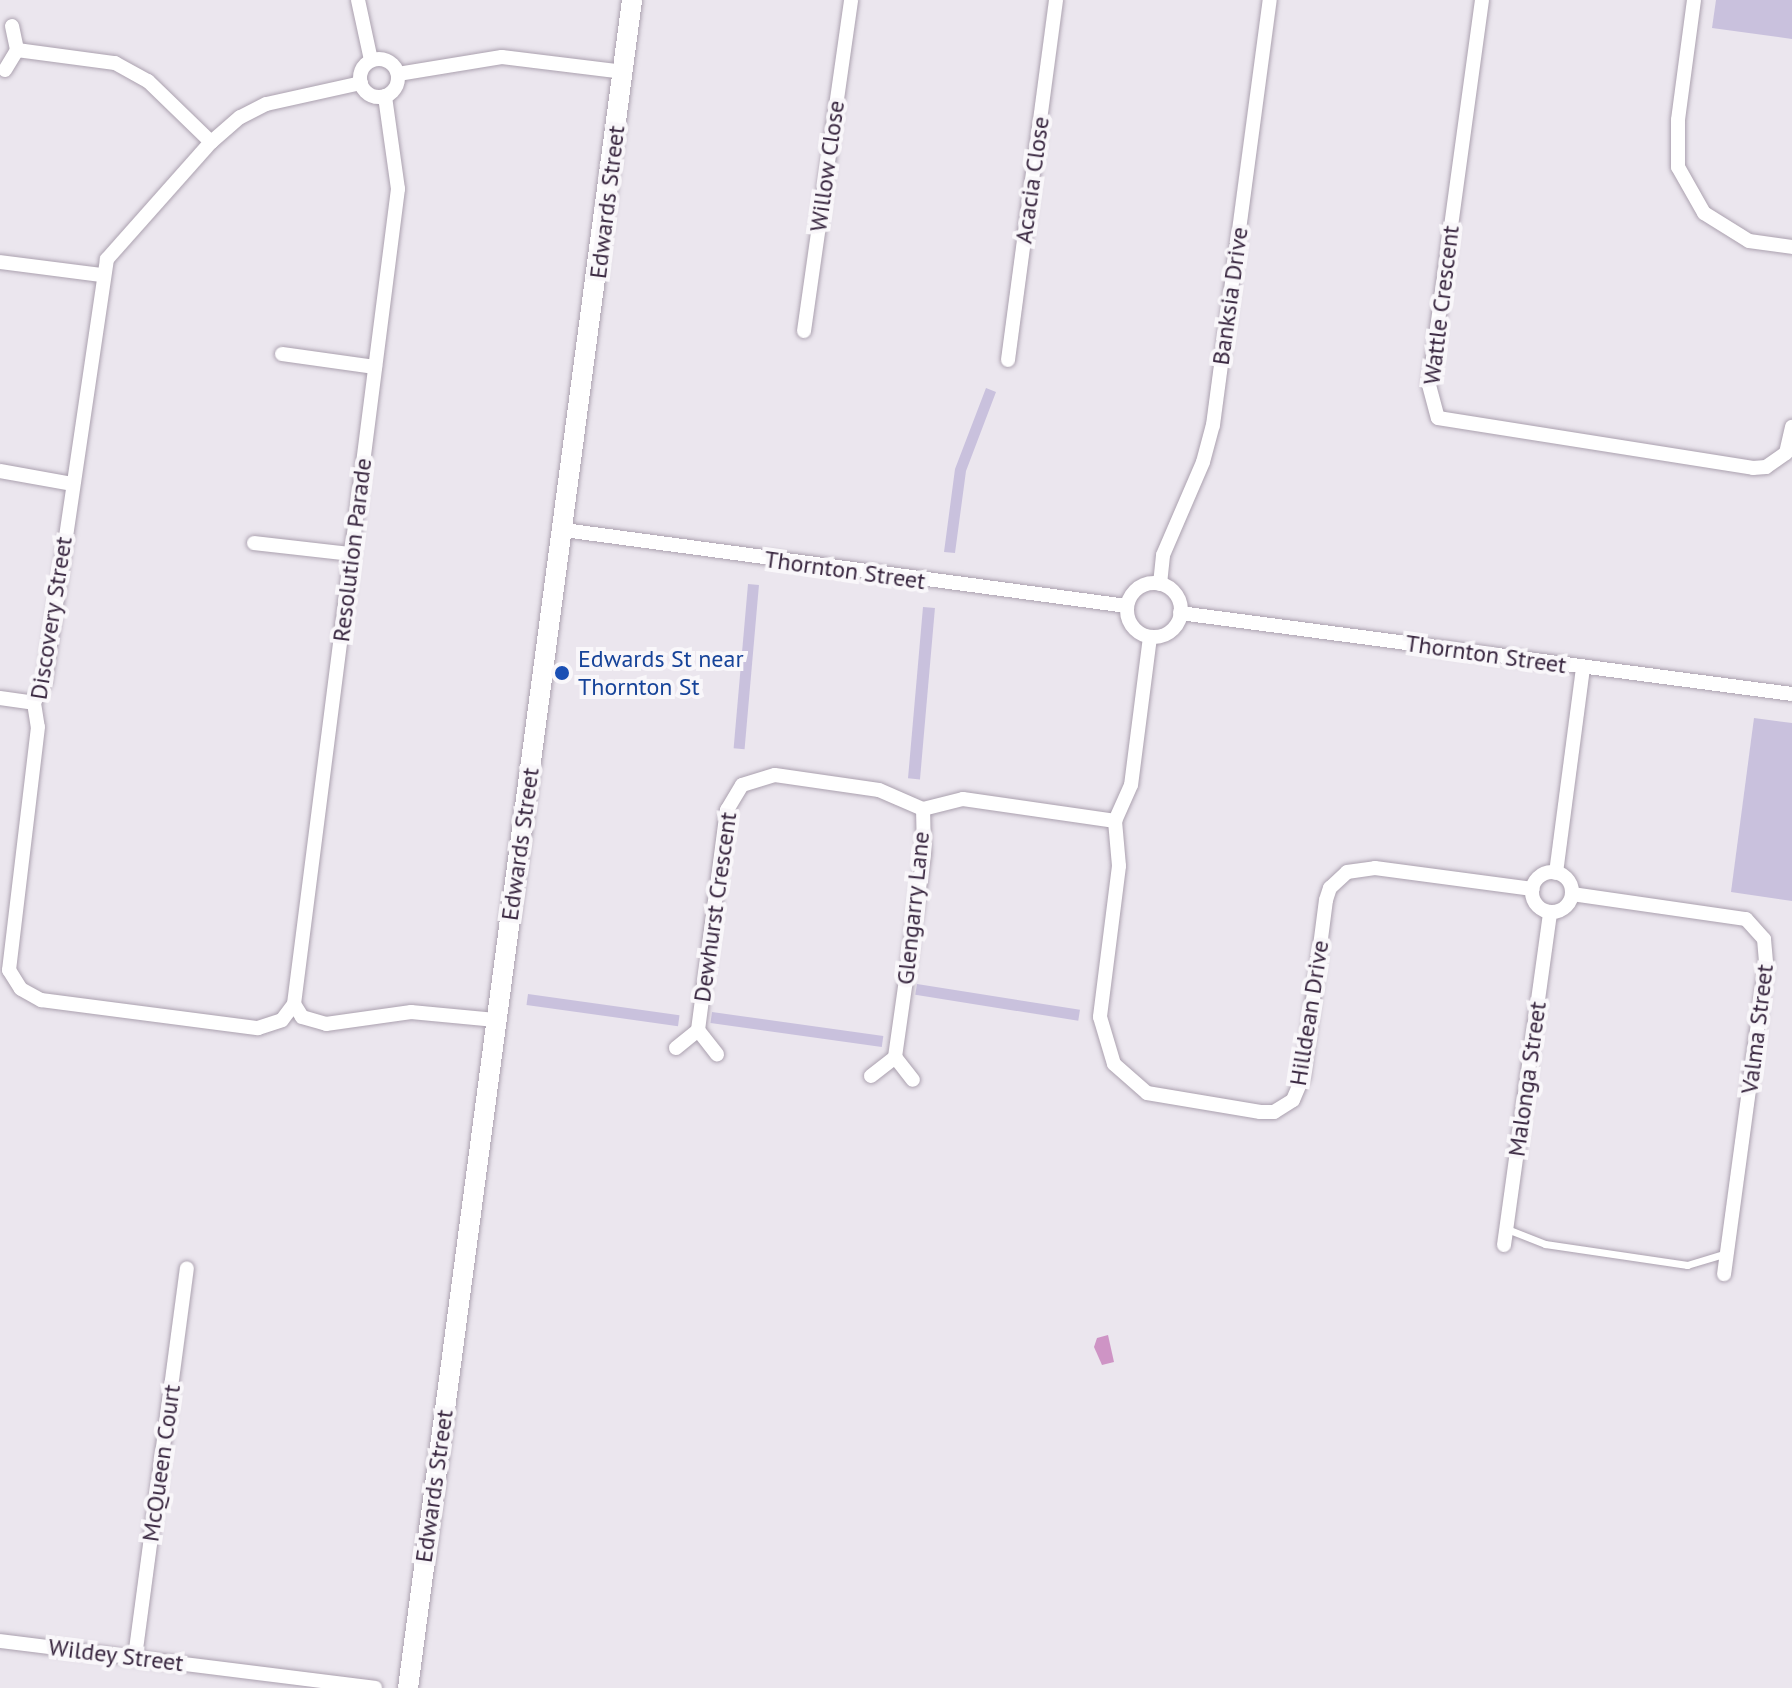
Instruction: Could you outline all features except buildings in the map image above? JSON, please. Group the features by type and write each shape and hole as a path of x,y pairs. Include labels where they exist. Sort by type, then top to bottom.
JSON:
{"main road":[{"name":"Edwards Street","path":"408,1688 632,0"}],"street":[{"path":"358,0 371,60"},
{"name":"Willow Close","path":"804,331 851,0"},
{"name":"Acacia Close","path":"1008,360 1056,0"},
{"name":"Banksia Drive","path":"1160,584 1163,555 1203,462 1213,425 1270,0"},
{"name":"Wattle Crescent","path":"1482,0 1429,385 1438,418 1753,468 1766,467 1786,453 1792,427"},
{"path":"1694,0 1678,120 1678,167 1704,213 1749,241 1792,247"},
{"path":"5,70 17,50 12,26"},
{"path":"17,50 115,63 148,81 211,142"},
{"path":"398,74 502,57 624,72"},
{"path":"371,60 386,60 398,74 394,89 385,96 372,95 361,83 361,71 371,60"},
{"name":"Discovery Street","path":"294,1004 282,1020 258,1028 30,996 9,970 38,727 34,703 45,681 102,275 115,248 211,142 240,117 266,104 361,83"},
{"name":"Resolution Parade","path":"294,1004 398,189 385,96"},
{"path":"0,262 102,275"},
{"path":"282,354 375,367"},
{"path":"0,471 72,484"},
{"name":"Thornton Street","path":"564,530 1127,606"},
{"path":"254,543 351,554"},
{"path":"1160,584 1174,592 1180,613 1173,629 1150,637 1135,630 1127,606 1139,588 1160,584"},
{"name":"Thornton Street","path":"1180,613 1792,694"},
{"name":"Hilldean Drive","path":"1150,637 1131,785 1115,821 1119,866 1100,1017 1102,1039 1114,1064 1135,1085 1183,1103 1274,1112 1293,1100 1303,1077 1326,900 1330,888 1347,872 1375,868 1533,889"},
{"path":"1556,873 1583,667"},
{"path":"0,698 34,703"},
{"name":"Dewhurst Crescent","path":"676,1048 698,1030 727,810 742,785 754,777 775,775 879,790 923,809"},
{"name":"Glengarry Lane","path":"895,1057 924,852 923,809 963,799 1115,821"},
{"path":"1556,873 1570,883 1572,894 1562,909 1550,912 1536,904 1533,889 1543,874 1556,873"},
{"path":"0,892 16,894"},
{"name":"Valma Street","path":"1572,894 1746,919 1764,939 1766,964 1724,1274"},
{"name":"Malonga Street","path":"1504,1245 1550,912"},
{"path":"294,1004 302,1017 326,1024 411,1012 496,1020"},
{"name":"Dewhurst Crescent","path":"698,1030 717,1054"},
{"path":"871,1076 895,1057 913,1080"},
{"name":"McQueen Court","path":"135,1657 187,1268"},
{"name":"Wildey Street","path":"0,1641 375,1688"}],"lane":[{"path":"1507,1229 1545,1244 1687,1265 1727,1253"}],"shaded area":[{"path":"1716,0 1792,0 1792,39 1712,28"},
{"path":"986,388 996,392 966,471 955,553 944,552 955,469"},
{"path":"748,584 759,585 745,749 734,748"},
{"path":"923,607 935,608 920,779 908,778"},
{"path":"1754,718 1792,723 1792,901 1731,892"},
{"path":"917,984 1080,1010 1078,1021 915,995"},
{"path":"528,994 680,1015 678,1026 526,1005"},
{"path":"712,1012 883,1036 882,1047 710,1023"},
{"path":"1108,1335 1114,1362 1102,1365 1094,1347 1097,1338"}],"place":[{"name":"Edwards St near Thornton St","path":"562,673"}]}
